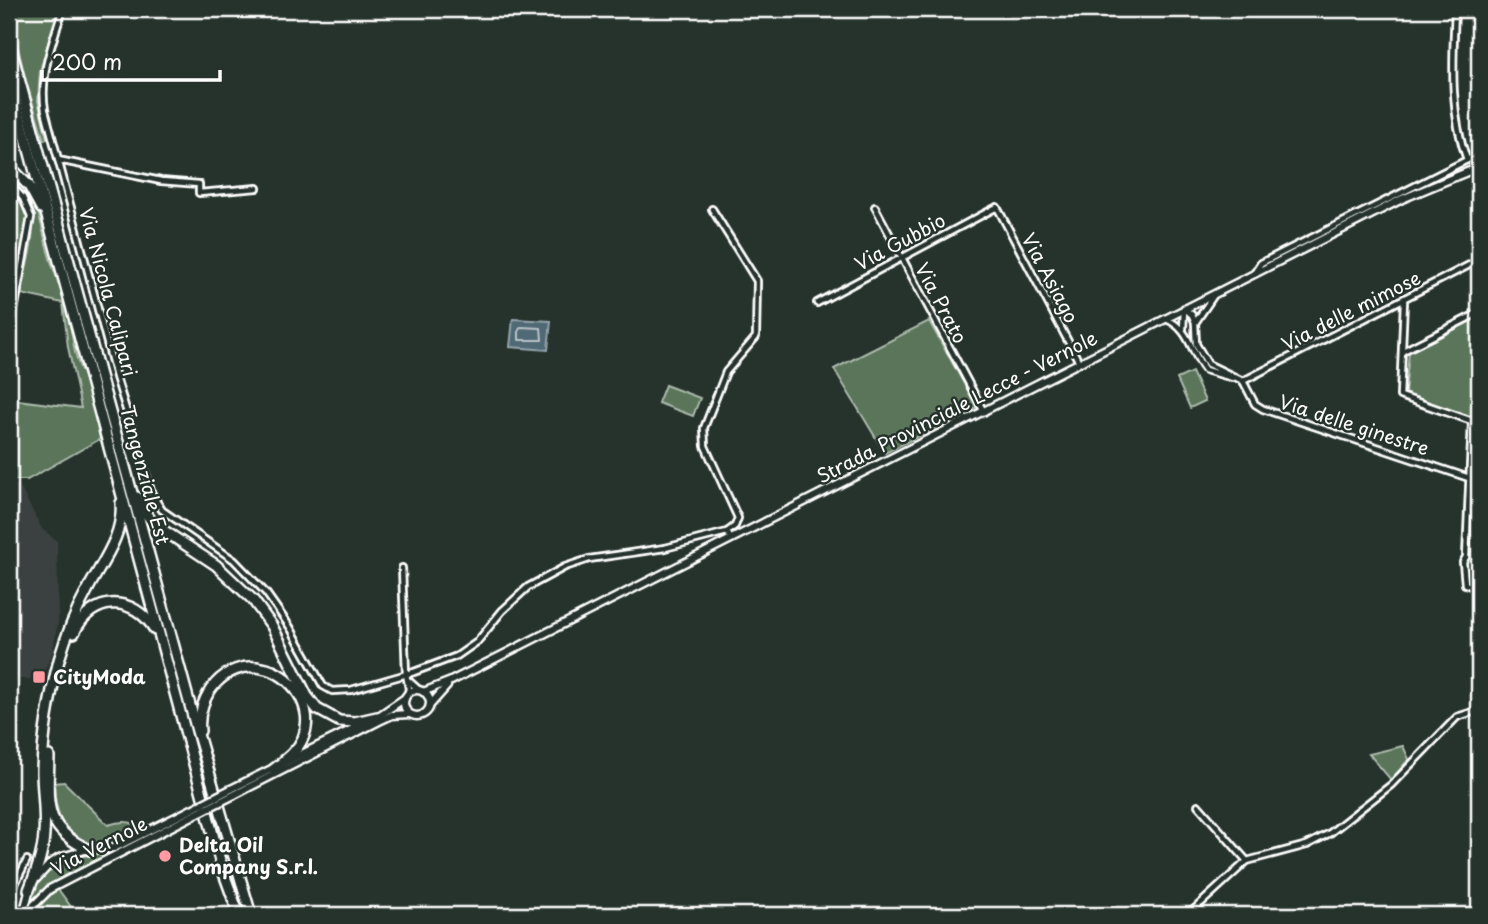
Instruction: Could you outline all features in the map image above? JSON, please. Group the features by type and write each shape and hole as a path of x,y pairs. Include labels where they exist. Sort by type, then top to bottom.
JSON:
{"highway":[{"name":"Tangenziale Est","path":"9,42 223,876 237,915"},
{"name":"Tangenziale Est","path":"9,75 61,266 251,915"},
{"path":"9,166 29,186 40,205 55,258 61,266"},
{"path":"29,890 40,859 44,835 42,769 51,698 60,659 79,608 115,539 121,520 121,504 106,446 112,438 120,443 135,493 149,519 216,565 253,600 284,647 311,703 324,714 339,721 355,722 377,717"},
{"path":"90,850 60,832 49,805 49,747 55,708 72,638 88,613 99,607 113,603 133,607 150,622 168,665"},
{"path":"223,821 201,732 200,715 204,698 212,686 237,669 262,668 283,677 299,694 304,706 307,725 303,738 296,751 274,769"}],"main road":[{"name":"Strada Provinciale Lecce - Vernole","path":"232,792 377,717 406,697 451,681 1402,199 1479,167"},
{"name":"Strada Provinciale Lecce - Vernole","path":"191,813 392,715 421,716 428,712 451,681"},
{"path":"421,691 429,698 430,706"},
{"path":"406,697 404,707 409,714"},
{"name":"Via Vernole","path":"23,915 29,890 50,864 72,854 114,848 191,813"},
{"name":"Via Vernole","path":"30,915 34,905 50,889 191,813"}],"street":[{"name":"Via Nicola Calipari","path":"63,9 43,86 45,110 116,377 147,481 157,504 170,517 234,560 266,593 290,627 318,681 327,689 351,690 457,656 471,648 511,602 528,587 558,569 589,559 649,551 727,531"},
{"path":"1455,9 1453,87 1461,140 1467,160"},
{"path":"1254,273 1261,263 1479,154"},
{"path":"58,160 161,181 199,184 199,193 257,188"},
{"path":"9,183 23,198 31,217 9,339"},
{"name":"Via Prato","path":"875,207 984,412"},
{"name":"Via Gubbio","path":"817,303 997,207"},
{"name":"Via Asiago","path":"997,207 1079,362"},
{"path":"712,209 757,281 756,337 726,372 704,428 705,446 738,517 735,526 727,531 731,539"},
{"name":"Via delle mimose","path":"1243,381 1479,260"},
{"path":"1195,323 1216,292"},
{"path":"1404,300 1400,396 1472,421 1479,418"},
{"path":"1184,308 1192,315 1196,344 1205,360 1212,367 1231,373 1235,378"},
{"path":"1183,330 1184,308"},
{"path":"1402,351 1476,314 1479,315"},
{"path":"1165,318 1177,323 1183,330 1205,370 1243,381"},
{"name":"Via delle ginestre","path":"1243,381 1255,404 1263,409 1469,478"},
{"path":"1472,421 1466,556 1463,562 1465,584 1479,589"},
{"path":"402,568 408,681 406,697"},
{"path":"408,681 421,691"},
{"path":"1188,915 1247,861 1307,845 1330,833 1391,785 1457,717 1479,710"},
{"path":"1198,805 1247,861"},
{"path":"9,896 27,860"}],"shaded area":[{"path":"9,484 19,485 42,529 57,541 58,622 52,655 40,679 9,679"}],"green space":[{"path":"9,9 58,9 40,71 38,101 47,139 44,140 26,81"},
{"path":"9,170 29,194 39,217 66,308 76,357 90,393 100,439 27,480 9,480 9,399 81,408 68,347 63,303 21,294 31,246 32,219 21,192 9,178"},
{"path":"9,187 22,203 28,221 9,320"},
{"path":"1475,319 1479,321 1479,410 1469,416 1405,394 1409,352"},
{"path":"929,321 977,407 885,453 834,369"},
{"path":"1192,372 1205,401 1190,408 1177,379"},
{"path":"665,385 700,398 693,416 658,403"},
{"path":"1403,746 1409,759 1391,780 1369,754"},
{"path":"64,782 108,825 126,822 142,828 116,842 97,846 75,839 67,831 57,809 54,783"},
{"path":"118,850 41,891 28,910 33,892 49,869 73,858"},
{"path":"58,889 77,915 33,915 42,899"}],"water":[{"path":"513,319 551,321 548,350 510,347"}],"place":[{"name":"CityModa","path":"39,677"},
{"name":"Delta Oil Company S.r.l.","path":"165,856"}]}
